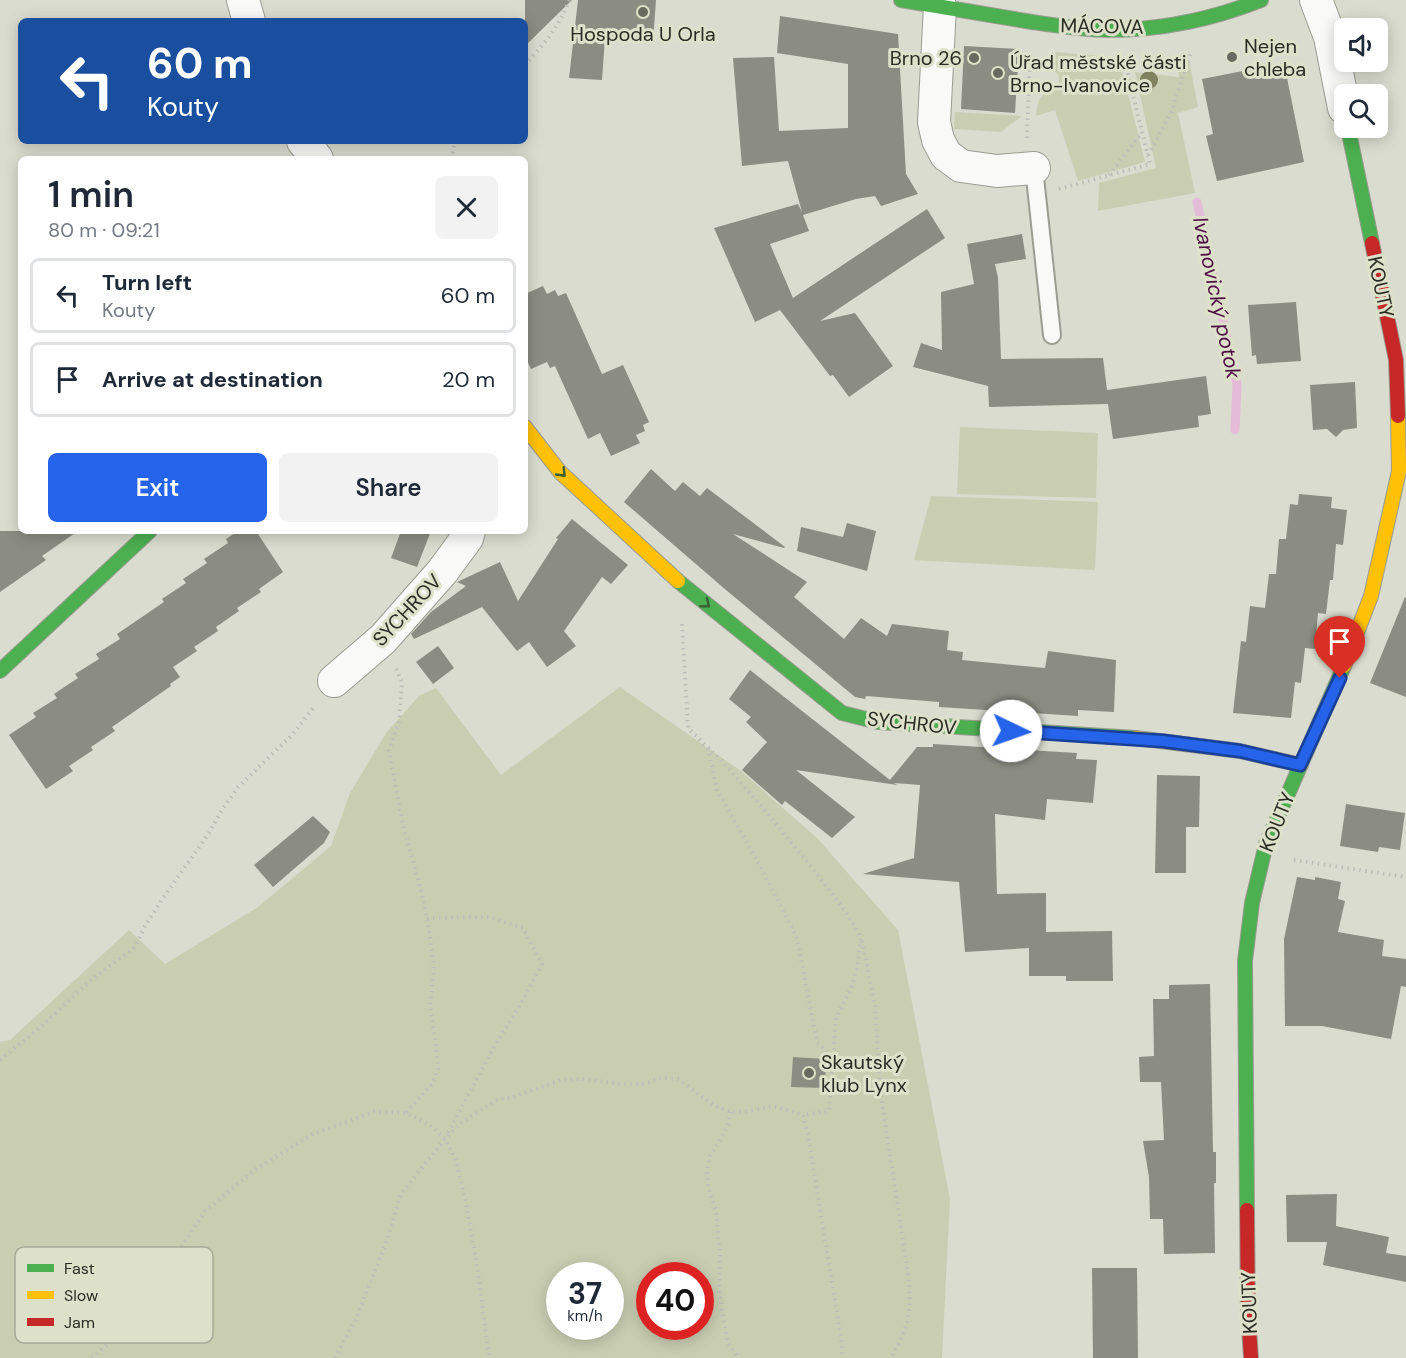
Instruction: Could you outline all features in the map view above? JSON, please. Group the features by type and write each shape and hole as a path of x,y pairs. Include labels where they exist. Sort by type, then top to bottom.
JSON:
{"street":[{"path":"243,0 248,18"},
{"name":"MÁCOVA","path":"901,0 1064,27 1110,30 1149,28 1188,21 1228,12 1261,0"},
{"path":"1316,0 1330,37 1339,84"},
{"path":"940,6 934,122 938,140 946,155 961,166 997,171 1034,168"},
{"name":"KOUTY","path":"1251,1358 1248,1313 1245,961 1252,903 1266,844 1340,678 1371,596 1399,471 1396,360 1350,138"},
{"path":"305,144 315,156"},
{"name":"SYCHROV","path":"528,431 560,472 680,582 842,713 878,722 1144,739 1240,751 1300,765"},
{"path":"0,671 147,534"},
{"name":"SYCHROV","path":"334,681 383,639 442,572 468,534"}],"lane":[{"path":"1034,168 1052,335"}],"path":[{"path":"528,63 547,42 569,0"},
{"path":"1028,116 1030,43"},
{"path":"1148,155 1171,113 1192,45"},
{"path":"1077,185 1150,164 1122,53"},
{"path":"1108,175 1142,133"},
{"path":"680,582 688,728 725,764 817,874 846,912 861,937 875,1005 880,1088 911,1301 907,1325 891,1358"},
{"path":"383,639 402,682 399,722 389,750 403,825 427,918 434,966 430,1006 439,1068 432,1084 406,1113"},
{"path":"0,1060 91,981 135,947 161,901 238,788 292,735 334,681"},
{"path":"708,747 717,790 758,862 797,939 817,1042 832,1058"},
{"path":"1263,855 1406,877"},
{"path":"427,918 489,917 523,928 542,964 495,1045 445,1139"},
{"path":"335,1358 356,1319 386,1243 401,1194 445,1139 462,1122 497,1100 513,1097 561,1080 584,1078 621,1084 644,1084 662,1078 678,1079 715,1106 731,1112 773,1106 803,1115 829,1112 836,1018 852,986 861,937"},
{"path":"181,1247 205,1211 256,1169 313,1134 374,1112 406,1113 430,1125 445,1139 455,1158 465,1198 478,1271 489,1358"},
{"path":"731,1112 728,1125 710,1156 707,1171 708,1187 716,1211 720,1254 719,1289 723,1316 728,1343 738,1358"},
{"path":"803,1115 841,1337 842,1358"},
{"path":"92,1358 109,1343"}],"green space":[{"path":"1056,52 1119,58 1145,162 1078,181 1055,110 1036,116 1041,97 1057,87 1058,75 1049,65 1049,61"},
{"path":"1189,60 1198,107 1178,113 1195,193 1098,211 1099,183 1156,168 1135,72 1179,77 1177,63"},
{"path":"955,112 1022,116 1001,132 954,129"},
{"path":"960,427 1098,433 1096,498 957,494"},
{"path":"931,496 1098,502 1095,570 914,560"},
{"path":"620,687 741,771 818,839 898,930 950,1199 942,1358 0,1358 0,1042 10,1040 129,930 165,964 258,907 331,846 350,793 386,733 419,696 436,688 501,775"}],"building":[{"path":"525,0 572,0 528,43 528,18 525,18"},
{"path":"578,0 656,0 653,41 605,38 602,80 569,78"},
{"path":"780,16 898,34 906,174 918,194 881,206 875,196 856,199 803,215 809,231 770,244 793,298 927,209 945,238 820,321 855,313 893,366 849,397 833,375 830,376 780,310 755,322 714,228 798,204 802,212 788,161 742,166 733,58 774,57 779,131 848,128 848,64 777,53"},
{"path":"964,46 1019,49 1015,113 961,109"},
{"path":"1284,63 1304,162 1217,181 1206,136 1213,134 1202,79"},
{"path":"1022,234 1026,259 995,264 998,278 1001,359 1103,358 1107,390 1206,376 1211,414 1198,416 1199,427 1113,439 1108,404 989,407 988,386 913,367 921,343 942,350 941,292 974,284 967,244"},
{"path":"543,286 547,294 555,290 558,296 566,293 602,374 623,365 649,422 643,425 645,431 636,435 640,443 611,456 600,433 588,439 555,366 550,368 547,362 531,369 528,362 528,293"},
{"path":"1296,302 1301,361 1257,364 1256,355 1252,356 1248,305"},
{"path":"1355,382 1357,428 1343,430 1336,437 1327,429 1313,430 1310,385"},
{"path":"651,469 675,491 683,482 700,496 707,488 785,547 733,534 807,582 794,597 844,639 861,618 887,636 892,624 949,631 947,650 963,652 962,660 1045,668 1048,651 1116,660 1114,712 1078,710 1078,716 939,707 939,702 855,697 624,502"},
{"path":"1299,494 1332,497 1331,508 1347,510 1343,545 1336,544 1333,580 1330,580 1326,614 1318,613 1315,649 1305,648 1301,683 1295,682 1291,718 1233,713 1241,641 1246,642 1250,606 1265,608 1269,574 1276,574 1279,539 1286,539 1290,504 1298,505"},
{"path":"572,519 628,565 611,584 602,577 564,631 576,646 547,667 529,642 517,651 482,607 414,639 411,634 431,612 466,586 457,582 500,562 518,601 558,539 556,538"},
{"path":"847,523 876,531 867,571 797,551 801,527 843,537"},
{"path":"0,531 18,531 18,534 74,534 42,556 46,560 0,592"},
{"path":"234,534 258,534 283,572 259,589 261,592 237,608 239,611 216,627 218,631 194,647 197,651 173,667 180,677 170,684 171,686 112,727 115,731 69,766 73,771 46,789 9,735 36,717 33,713 57,698 54,694 78,678 75,674 99,659 96,654 120,639 117,634 164,602 162,599 186,583 183,579 207,563 204,559 228,543 226,539"},
{"path":"400,534 430,534 417,567 391,558"},
{"path":"1406,598 1406,697 1370,683"},
{"path":"438,646 454,668 433,684 416,662"},
{"path":"750,670 890,780 917,747 933,747 933,744 1077,753 1076,759 1097,760 1093,803 1047,799 1045,820 995,814 997,894 1046,893 1046,932 1112,931 1113,981 1066,981 1066,976 1029,976 1029,948 965,952 959,882 863,874 914,858 920,785 894,783 897,785 796,770 855,817 832,838 785,801 782,805 742,770 767,742 746,722 751,717 729,699"},
{"path":"1157,775 1200,776 1199,827 1186,827 1186,873 1155,873"},
{"path":"1346,804 1405,813 1400,850 1379,847 1378,852 1340,846"},
{"path":"313,816 330,832 324,843 273,887 254,865"},
{"path":"1297,877 1315,880 1315,877 1341,882 1338,899 1345,901 1338,932 1384,940 1382,956 1406,959 1406,987 1401,986 1391,1039 1322,1026 1285,1026 1284,939"},
{"path":"1210,984 1213,1152 1216,1152 1215,1253 1164,1254 1163,1219 1150,1219 1149,1177 1143,1141 1164,1140 1161,1082 1140,1082 1139,1057 1154,1056 1153,999 1169,999 1169,985"},
{"name":"Skautský klub Lynx","path":"793,1057 826,1059 825,1088 791,1087"},
{"path":"1337,1194 1336,1226 1389,1237 1386,1253 1406,1256 1406,1282 1323,1265 1327,1242 1287,1242 1286,1195"},
{"path":"1092,1268 1137,1268 1138,1358 1093,1358"}],"waterway":[{"name":"Ivanovický potok","path":"1197,202 1237,384 1235,430"}],"traffic: fast":[{"path":"901,0 1051,25 1109,30 1168,26 1224,13 1261,0"},
{"path":"1350,138 1372,243"},
{"path":"0,671 147,534"},
{"path":"678,581 842,713 878,722 1136,738"},
{"path":"1247,1210 1245,961 1252,903 1266,844 1344,666"}],"traffic: slow":[{"path":"1344,666 1371,596 1399,471 1398,416"},
{"path":"528,431 560,472 678,581"},
{"path":"1136,738 1240,751 1301,765"}],"traffic: jam":[{"path":"1372,243 1396,360 1398,416"},
{"path":"1247,1210 1251,1358"}],"place":[{"name":"Hospoda U Orla","path":"643,12"},
{"name":"Nejen chleba","path":"1232,57"},
{"name":"Brno 26","path":"974,58"},
{"name":"Úřad městské části Brno-Ivanovice","path":"998,73"},
{"name":"Skautský klub Lynx","path":"809,1073"}],"route":[{"path":"1011,731 1163,741 1240,751 1300,765 1340,678"}]}
